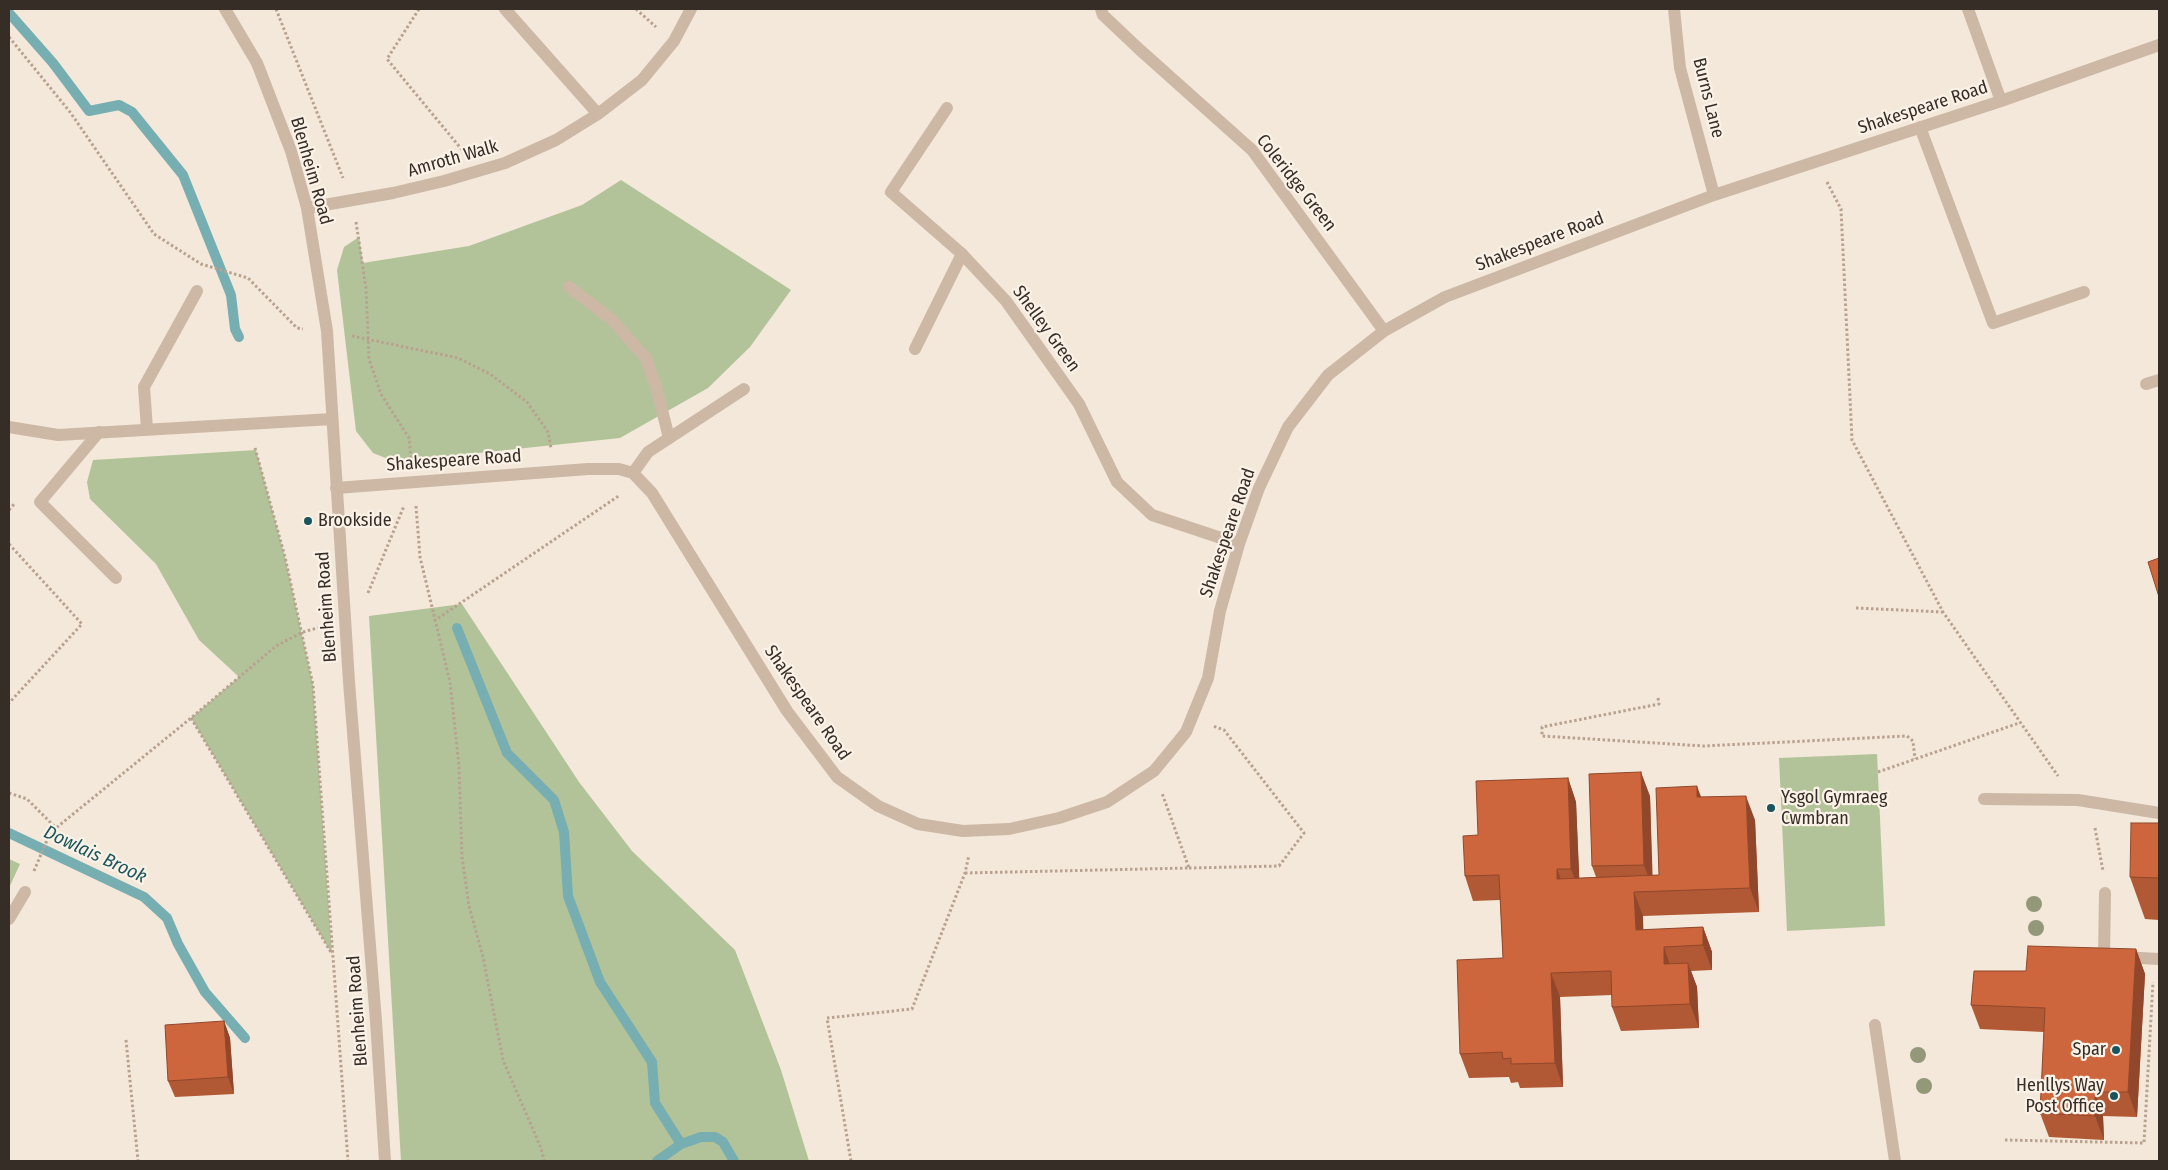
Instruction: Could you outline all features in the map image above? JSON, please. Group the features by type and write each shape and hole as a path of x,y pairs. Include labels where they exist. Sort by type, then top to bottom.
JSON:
{"street":[{"name":"Blenheim Road","path":"225,9 257,63 291,152 307,208 327,331 345,621 385,1161"},
{"path":"505,9 598,114"},
{"name":"Amroth Walk","path":"307,208 393,193 480,171 505,163 556,140 598,114 642,80 674,41 692,9"},
{"name":"Coleridge Green","path":"1100,9 1103,15 1139,49 1252,150 1384,331"},
{"name":"Burns Lane","path":"1674,9 1680,68 1714,195"},
{"path":"1968,9 2001,100"},
{"name":"Shakespeare Road","path":"336,488 555,471 619,469 637,477 652,493 787,711 837,777 878,806 918,824 974,831 1009,830 1059,818 1108,802 1154,771 1186,732 1208,678 1220,611 1239,544 1259,488 1288,427 1328,375 1384,331 1444,297 1714,195 2001,100 2159,45"},
{"name":"Shelley Green","path":"947,108 891,192 962,254 1006,301 1079,404 1117,482 1152,515 1239,544"},
{"path":"1920,127 1993,323 2084,292"},
{"path":"915,349 962,254"},
{"path":"569,287 611,319 646,358 656,386 669,438"},
{"path":"147,429 144,387 197,290"},
{"path":"2146,384 2159,380"},
{"path":"637,477 648,452 744,389"},
{"path":"9,427 58,435 332,419"},
{"path":"98,432 40,502 116,578"},
{"path":"1984,800 2059,799 2159,813"},
{"path":"9,919 25,892"},
{"path":"2105,893 2099,956 2157,959"},
{"path":"1876,1025 1894,1161"}],"path":[{"path":"276,9 352,201 366,288 369,359 381,394 409,438 420,558 450,682 459,766 462,857 469,906 483,957 503,1060 541,1148 544,1161"},
{"path":"419,9 387,59 480,171"},
{"path":"9,37 70,112 154,234 200,264 248,278 297,328 327,331 458,358 490,374 527,402 548,432 555,471"},
{"path":"1816,162 1841,209 1852,440 1943,612 2060,779"},
{"path":"248,424 303,632 314,685 348,1161"},
{"path":"434,621 637,477"},
{"path":"38,863 50,833 276,646 303,632 345,621 368,592 414,482"},
{"path":"9,544 82,624 9,703"},
{"path":"1856,608 1943,612"},
{"path":"1658,698 1659,704 1542,726 1542,736 1704,746 1907,736 1913,741 1914,759"},
{"path":"191,718 332,954"},
{"path":"965,873 1279,866 1304,833 1224,730 1192,718"},
{"path":"1878,772 2019,723"},
{"path":"1154,771 1189,868"},
{"path":"9,793 27,799 56,828"},
{"path":"2097,803 2095,824 2105,893"},
{"path":"851,1161 828,1018 912,1009 965,873 974,831"},
{"path":"2005,1140 2144,1143 2157,959"},
{"path":"126,1040 138,1161"}],"green space":[{"path":"621,180 791,290 750,347 708,388 620,438 412,460 393,461 373,453 356,431 337,270 344,247 359,237 363,263 469,246 582,205"},
{"path":"256,450 285,557 313,685 332,954 191,718 239,677 199,640 156,564 90,499 87,482 93,460"},
{"path":"462,604 579,782 632,851 735,950 781,1070 809,1161 401,1161 369,616"},
{"path":"1877,754 1885,926 1787,931 1779,758"},
{"path":"9,859 20,864 9,888"}],"building":[{"path":"2159,558 2159,597 2148,562"},
{"path":"1641,772 1644,865 1592,866 1589,774"},
{"path":"1568,778 1571,869 1557,869 1557,879 1659,875 1656,788 1697,786 1697,797 1746,796 1750,888 1634,892 1636,930 1703,927 1703,945 1664,947 1664,964 1688,963 1690,1004 1612,1007 1611,971 1551,973 1555,1063 1511,1064 1511,1058 1503,1059 1502,1052 1460,1054 1457,960 1503,958 1499,875 1465,876 1463,836 1478,835 1476,781"},
{"path":"2131,823 2159,823 2159,878 2130,877"},
{"path":"2028,946 2136,949 2128,1092 2095,1092 2095,1116 2040,1113 2045,1008 1971,1005 1974,971 2026,971"},
{"path":"224,1021 228,1077 168,1081 165,1025"}],"waterway":[{"path":"9,13 53,63 89,111 119,105 132,112 183,175 231,295 235,329 239,337"},
{"path":"457,628 507,753 554,800 564,832 568,896 600,982 652,1062 655,1103 681,1144"},
{"name":"Dowlais Brook","path":"9,833 144,897 167,918 178,944 205,992 245,1038"},
{"name":"Dowlais Brook","path":"657,1161 681,1144 701,1137 715,1137 723,1142 734,1161"}],"place":[{"name":"Brookside","path":"308,521"},
{"name":"Ysgol Gymraeg Cwmbran","path":"1771,808"},
{"name":"Spar","path":"2116,1050"},
{"name":"Henllys Way Post Office","path":"2114,1096"}]}
